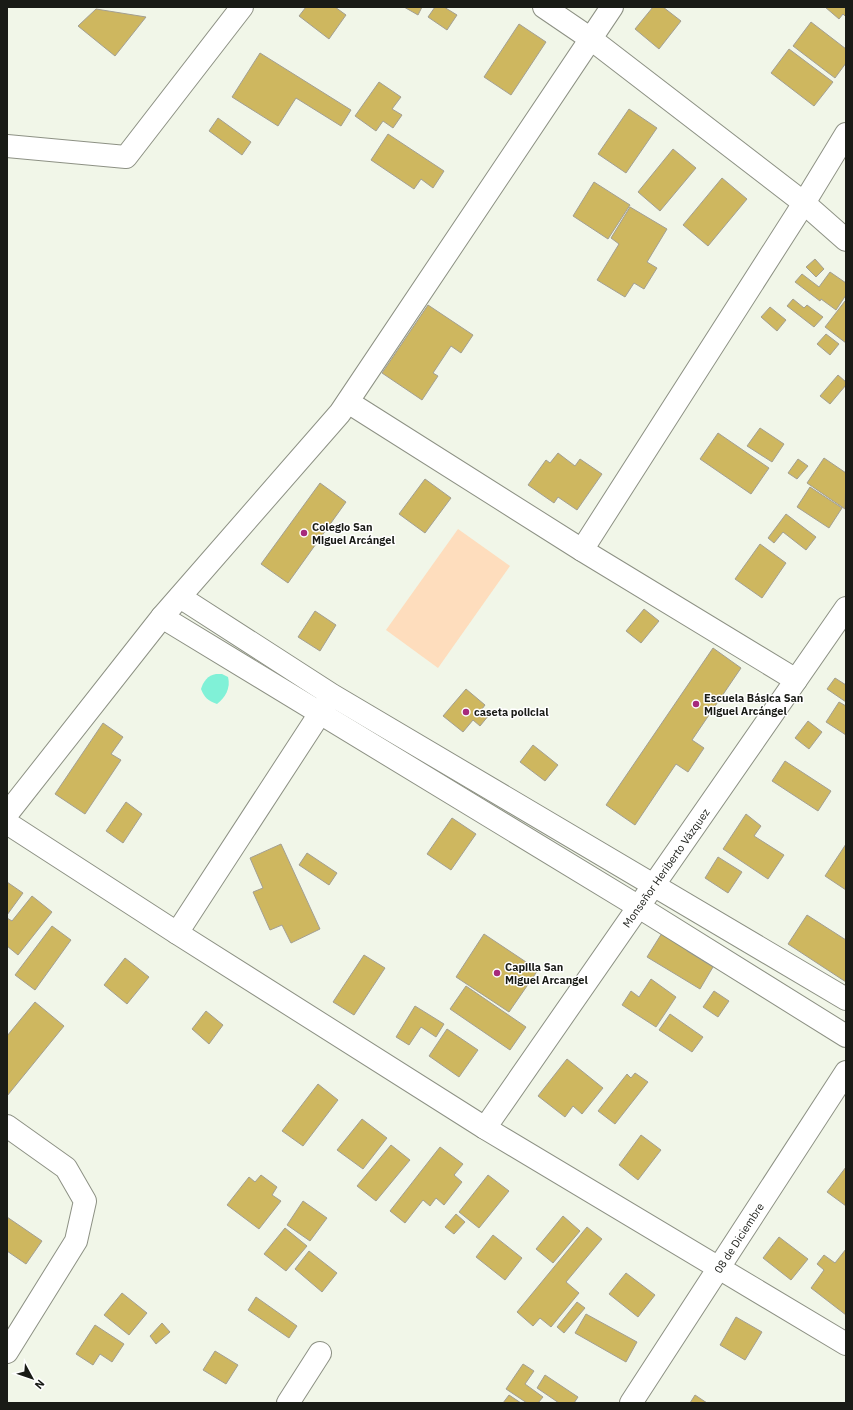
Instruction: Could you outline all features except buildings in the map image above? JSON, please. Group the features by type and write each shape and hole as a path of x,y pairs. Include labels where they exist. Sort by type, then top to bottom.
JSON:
{"street":[{"path":"7,146 126,157 242,7"},
{"path":"544,7 591,39 804,203 846,240"},
{"path":"7,814 162,617 340,413 612,7"},
{"path":"582,550 804,203 846,134"},
{"path":"348,402 582,550 796,680"},
{"path":"180,597 332,694 846,999"},
{"name":"Monseñor Heriberto Vázquez","path":"485,1128 846,608"},
{"path":"162,617 639,907 846,1036"},
{"path":"177,933 332,694"},
{"path":"7,823 177,933 485,1128 846,1344"},
{"name":"08 de Diciembre","path":"632,1403 846,1072"},
{"path":"7,1126 66,1168 85,1201 76,1241 7,1352"},
{"path":"288,1403 320,1353"}],"shaded area":[{"path":"458,529 510,566 438,668 386,630"}],"water":[{"path":"216,674 222,674 228,677 229,681 227,692 223,699 217,704 211,702 201,689 206,679"}],"place":[{"name":"Colegio San Miguel Arcángel","path":"304,533"},
{"name":"Escuela Básica San Miguel Arcángel","path":"696,704"},
{"name":"caseta policial","path":"466,712"},
{"name":"Capilla San Miguel Arcangel","path":"497,973"}]}
